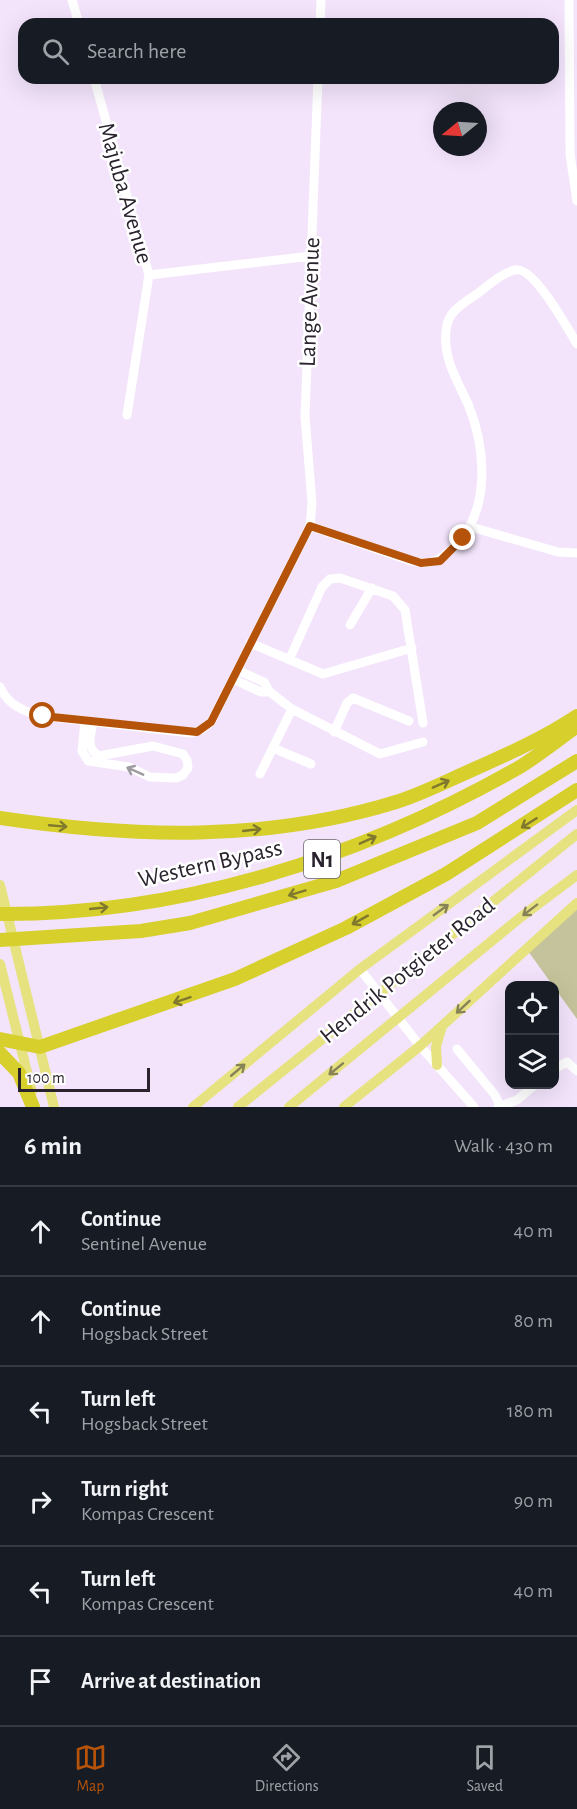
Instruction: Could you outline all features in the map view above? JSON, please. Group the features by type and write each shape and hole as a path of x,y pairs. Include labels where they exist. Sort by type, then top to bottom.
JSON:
{"highway":[{"path":"0,818 45,825 179,835 287,826 399,801 529,744 577,716"},
{"name":"Western Bypass","path":"0,914 40,914 157,900 242,882 335,855 520,767 577,726"},
{"name":"Western Bypass","path":"0,940 44,939 141,931 190,923 336,881 477,823 577,761"},
{"path":"0,1039 40,1047 195,995 346,928 446,874 577,790"},
{"path":"0,1053 19,1073 34,1107"}],"main road":[{"path":"194,1107 360,969 577,810"},
{"name":"Hendrik Potgieter Road","path":"238,1107 577,834"},
{"name":"Hendrik Potgieter Road","path":"289,1107 414,1007 521,917 577,875"},
{"path":"0,885 54,1107"},
{"path":"344,1107 420,1046 577,903"},
{"path":"0,964 21,1044 34,1107"},
{"path":"437,1065 436,1047 442,1026"},
{"path":"50,1095 58,1107"}],"street":[{"path":"72,0 77,18"},
{"path":"320,18 321,0"},
{"path":"569,0 570,154 577,201"},
{"name":"Majuba Avenue","path":"96,84 149,275 127,415"},
{"name":"Lange Avenue","path":"310,526 312,503 305,416 318,84"},
{"path":"149,275 311,256"},
{"path":"0,687 10,702 27,712 197,732 211,722 310,526 421,563 440,561 471,526 479,493 482,456 468,406 449,360 445,342 448,318 453,311 499,278 516,270 523,270 534,278 577,344"},
{"path":"471,526 558,552 577,553"},
{"path":"289,660 322,587 330,579 340,578 393,596 402,605 423,723"},
{"path":"350,625 372,588"},
{"path":"250,643 318,673 327,674 411,648"},
{"path":"235,674 261,692 270,692 292,709 380,754 423,742"},
{"path":"334,732 347,703 353,698 409,721"},
{"path":"260,774 292,709"},
{"path":"89,721 89,742 91,748 99,756 153,746 183,754 188,768 183,776 176,778 150,777 129,767 88,761 82,751 89,721"},
{"path":"273,748 311,764"},
{"path":"360,969 420,1046 472,1106"},
{"path":"457,1049 503,1106 522,1097 531,1089"},
{"path":"559,1067 567,1062 577,1071"}],"green space":[{"path":"577,908 577,1019 559,994 559,981 550,981 528,951"}],"route":[{"path":"43,716 197,732 211,722 310,526 421,563 440,561 463,538"}]}
